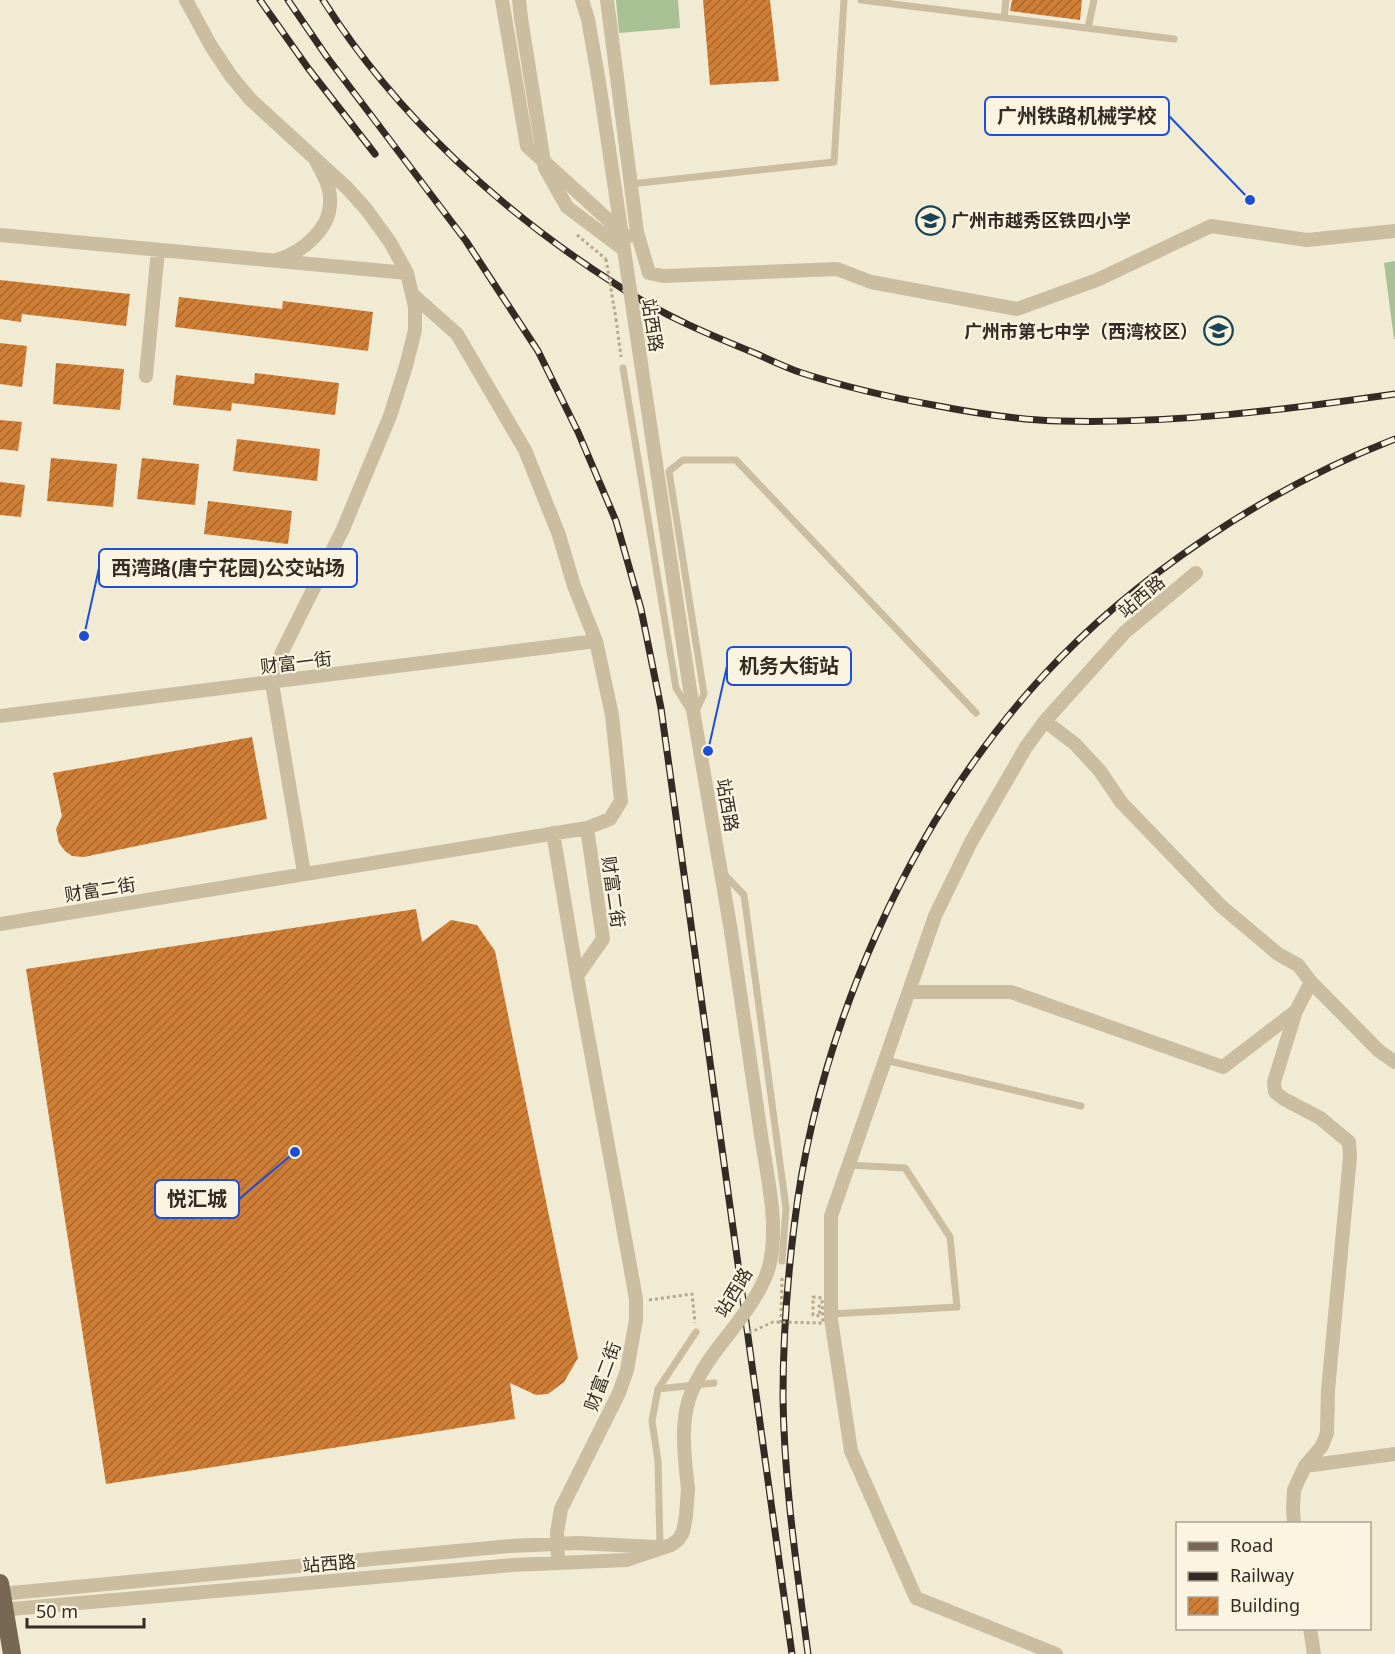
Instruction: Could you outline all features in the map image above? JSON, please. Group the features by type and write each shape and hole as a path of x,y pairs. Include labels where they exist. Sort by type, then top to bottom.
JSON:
{"main road":[{"path":"1,1599 12,1654"}],"street":[{"path":"186,0 211,46 250,99 314,156 366,209 390,242 407,273 415,307 415,330 390,416 343,529 282,652 272,683 304,873"},
{"path":"502,0 527,146 644,252"},
{"path":"519,0 545,168 567,207 623,249"},
{"name":"站西路","path":"1,1599 558,1562 626,1560 671,1545 678,1540 682,1532 688,1489 685,1424 689,1400 710,1359 750,1306 762,1284 769,1265 772,1219 731,931 694,716 599,82 588,19 582,0"},
{"path":"607,0 636,232 649,273 663,276 837,269 871,282 1017,309 1097,280 1211,226 1308,240 1395,231"},
{"path":"272,261 303,248 324,224 330,209 331,197 314,156"},
{"path":"0,235 407,273"},
{"path":"146,376 158,250"},
{"path":"413,296 457,334 525,450 559,535 574,586 596,641 612,715 621,801 610,819 587,828"},
{"name":"站西路","path":"1056,1654 916,1598 851,1451 831,1314 831,1216 935,916 971,842 1026,747 1045,721 1125,632 1196,573"},
{"name":"财富一街","path":"0,716 596,641"},
{"path":"1045,721 1075,744 1100,771 1120,802 1221,906 1278,954 1298,965 1311,982 1379,1051 1395,1062"},
{"name":"财富二街","path":"0,924 587,828 603,939 577,976 636,1302 633,1343 619,1393 558,1517 558,1562"},
{"path":"553,833 577,976"},
{"path":"1294,1522 1294,1490 1305,1466 1322,1446 1327,1434 1328,1390 1350,1157 1349,1142 1320,1119 1284,1100 1275,1092 1274,1082 1296,1011 1311,982"},
{"path":"909,992 1011,992 1223,1067 1296,1011"},
{"path":"1305,1466 1395,1454"},
{"name":"站西路","path":"1,1599 225,1572 511,1546 597,1544 660,1547"},
{"path":"1310,1630 1314,1654"}],"lane":[{"path":"630,184 834,162 844,0"},
{"path":"861,0 928,4 1004,18 1174,39"},
{"path":"1004,18 1006,0"},
{"path":"1088,28 1094,0"},
{"path":"622,368 676,688 694,716"},
{"path":"694,716 704,694 669,471 683,460 736,460 976,713"},
{"path":"721,871 744,895 786,1208 782,1261"},
{"path":"885,1060 1081,1106"},
{"path":"831,1314 957,1307 950,1237 905,1168 848,1165"},
{"path":"660,1547 658,1461 652,1421 658,1389 696,1332"},
{"path":"658,1389 714,1383"}],"path":[{"path":"606,259 622,368"},
{"path":"781,1323 782,1261"},
{"path":"636,1302 692,1294 696,1332"},
{"path":"747,1334 773,1323 823,1323 822,1298 813,1298 813,1315 820,1316 819,1303"}],"green space":[{"path":"616,0 678,0 680,28 619,33"},
{"path":"1395,261 1395,339 1394,339 1384,263"}],"building":[{"path":"703,0 770,0 779,81 710,85"},
{"path":"1012,0 1082,0 1080,20 1010,11"},
{"path":"0,280 130,294 126,326 22,314 21,322 0,319"},
{"path":"179,297 282,309 283,301 373,312 368,351 175,327"},
{"path":"0,343 27,346 22,387 0,384"},
{"path":"56,363 124,369 120,410 53,404"},
{"path":"255,373 339,383 335,415 232,403 231,411 173,405 176,375 254,384"},
{"path":"0,420 22,422 18,451 0,449"},
{"path":"237,439 320,449 317,481 233,471"},
{"path":"51,458 117,464 113,507 47,501"},
{"path":"142,458 199,464 195,505 137,499"},
{"path":"0,482 25,485 21,517 0,515"},
{"path":"208,501 292,511 288,544 204,534"},
{"path":"252,737 267,819 84,857 72,856 59,843 56,829 62,816 53,773"},
{"path":"416,909 422,942 451,920 477,925 495,951 578,1358 564,1382 548,1394 536,1395 510,1383 515,1419 106,1484 26,969"}],"railway":[{"path":"260,0 308,68 375,154"},
{"path":"288,0 327,57 466,241 538,351 578,432 616,521 641,609 661,708 792,1654"},
{"path":"323,0 352,43 419,123 456,160 535,228 577,259 653,307 704,332 796,371 884,395 964,411 1060,421 1144,420 1228,415 1395,394"},
{"path":"808,1654 792,1526 784,1429 784,1355 789,1269 806,1153 824,1079 848,1006 877,933 911,863 950,797 994,734 1042,677 1079,640 1161,570 1206,538 1299,483 1347,459 1395,439"}],"place":[{"name":"广州铁路机械学校","path":"1250,200"},
{"name":"广州市越秀区铁四小学","path":"930,220"},
{"name":"广州市第七中学（西湾校区）","path":"1219,331"},
{"name":"西湾路(唐宁花园)公交站场","path":"84,636"},
{"name":"机务大街站","path":"708,751"},
{"name":"悦汇城","path":"295,1152"}]}
